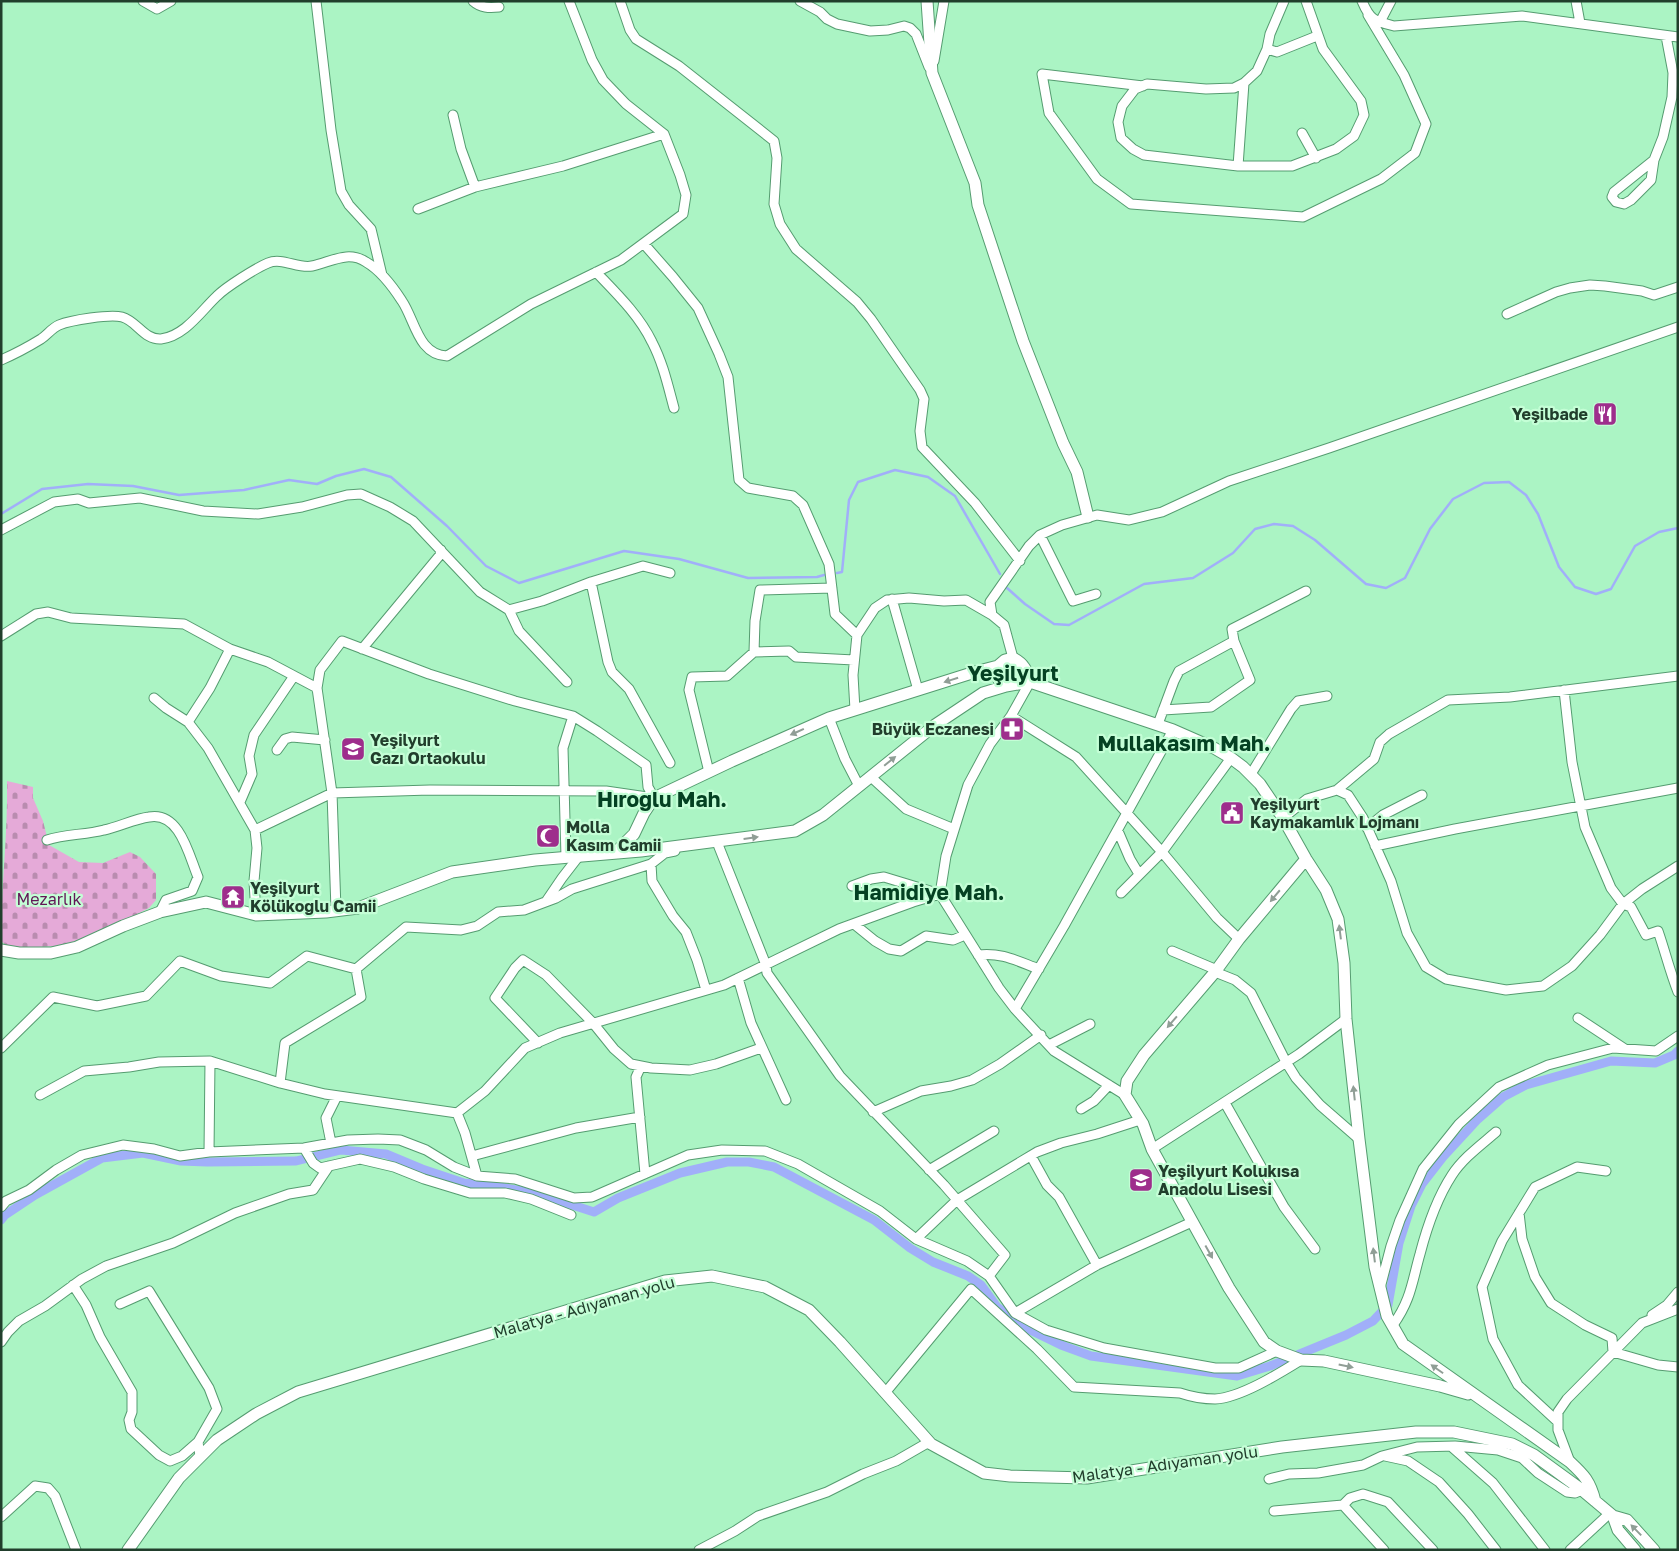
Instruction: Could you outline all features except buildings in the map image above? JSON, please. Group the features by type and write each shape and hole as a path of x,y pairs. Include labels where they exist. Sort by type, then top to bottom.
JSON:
{"main road":[{"path":"927,1 932,73 975,183 978,205 1023,341 1063,444 1077,472 1088,517"},
{"path":"616,853 634,834 654,798 829,718 998,666 1005,660 1013,658 1021,663 1027,671 1030,682"},
{"path":"998,666 999,680 1006,686"},
{"path":"3,952 51,953 77,947 160,912 206,902 256,915 358,908 452,872 535,860 717,842 794,831 823,815 935,725 983,693 1006,686 1030,682 1158,724 1214,748 1231,758 1251,774 1283,818 1326,890 1338,919 1344,963 1346,1019 1375,1267 1383,1302 1390,1321 1404,1344 1570,1462 1587,1478 1595,1501"},
{"path":"1306,859 1239,939 1216,971 1144,1055 1126,1082 1125,1095 1140,1120 1152,1149 1229,1288 1264,1342 1291,1357 1324,1361 1440,1386 1477,1397"},
{"name":"Malatya - Adıyaman yolu","path":"128,1550 179,1478 217,1440 248,1419 298,1392 665,1281 712,1276 765,1286 809,1310 930,1442 984,1474 1087,1478 1282,1447 1416,1432 1454,1432 1512,1444 1534,1455 1611,1514"},
{"path":"1611,1514 1618,1530 1635,1550"},
{"path":"1611,1514 1627,1520 1654,1550"}],"street":[{"path":"143,1 157,9 171,1"},
{"path":"316,1 330,130 341,191 349,205 371,229 382,276"},
{"path":"473,1 478,6 499,7"},
{"path":"1,360 30,346 60,324 110,316 130,319 148,336 161,338 186,327 227,287 268,262 277,261 310,267 351,256 366,261 382,276 403,302 414,328 426,346 440,356 447,356 531,304 621,260 683,214 686,195 664,134 626,104 602,80 592,60 569,1"},
{"path":"620,1 630,30 636,39 679,66 774,141 777,158 774,204 780,224 796,249 857,302 871,319 920,390 924,399 920,431 922,447 974,503 1020,561"},
{"path":"800,1 837,24 870,31 888,30 904,26 910,28 916,34 932,73"},
{"path":"932,73 944,1"},
{"path":"1284,1 1270,34 1267,49 1256,71 1244,83 1234,88 1206,89 1147,84 1135,89 1122,106 1118,122 1121,138 1132,149 1144,155 1238,166 1292,166 1336,149 1354,136 1364,115 1361,101 1323,49 1306,1"},
{"path":"1143,86 1042,74 1049,113 1096,179 1131,204 1303,217 1381,179 1414,153 1426,124 1404,75 1368,15 1362,1"},
{"path":"1380,22 1391,1"},
{"path":"1576,1 1580,23"},
{"path":"1368,15 1380,22 1394,26 1522,16 1678,37"},
{"path":"1267,49 1277,52 1317,36"},
{"path":"1654,160 1614,192 1612,197 1616,202 1624,204 1651,180 1654,160 1663,137 1672,97 1673,73 1666,36"},
{"path":"1238,166 1244,83"},
{"path":"453,115 461,149 476,187"},
{"path":"1302,133 1316,158"},
{"path":"418,209 476,187 563,166 664,134"},
{"path":"644,244 674,277 698,308 722,362 728,378 733,408 739,480 748,488 793,496 803,505 829,564 835,614 857,635"},
{"path":"596,272 629,308 652,341 664,369 674,408"},
{"path":"1507,314 1556,292 1570,288 1590,285 1642,291 1654,295 1678,287"},
{"path":"992,615 990,602 1007,576 1020,561 1028,546 1040,535 1062,525 1097,515 1129,520 1162,512 1229,481 1678,327"},
{"path":"1,530 54,502 78,500 89,502 140,498 203,511 258,514 302,507 347,495 361,494 390,507 413,521 480,592 509,610 519,631 567,682"},
{"path":"1040,535 1073,601 1096,594"},
{"path":"362,649 440,555 441,550"},
{"path":"509,610 542,601 591,582 643,566 670,573"},
{"path":"591,582 608,662 612,672 629,689 670,763"},
{"path":"754,652 755,621 760,590 832,588"},
{"path":"1163,710 1211,707 1250,680 1234,641 1232,629 1306,591"},
{"path":"855,710 853,675 857,635 876,608 887,600 909,598 944,601 966,600 992,615 1004,625 1013,658"},
{"path":"892,599 918,690"},
{"path":"1,636 36,614 48,612 72,618 184,624 230,649 268,662 317,688"},
{"path":"336,910 332,793 317,688 320,670 342,641 429,674 515,701 573,716 598,731 646,766 648,787 654,798"},
{"path":"1158,724 1180,670 1234,641"},
{"path":"188,722 210,688 230,649"},
{"path":"709,772 689,690 692,677 727,676 754,652 789,651 796,657 854,660"},
{"path":"240,802 252,774 250,756 254,735 294,676"},
{"path":"1283,818 1307,799 1337,790 1374,760 1380,742 1384,738 1396,729 1448,700 1510,697 1678,676"},
{"path":"1030,682 1011,716 990,744 968,784 946,856 940,894 999,988 1015,1009 1054,1051 1125,1095"},
{"path":"1564,690 1572,762 1585,827 1611,888 1623,904 1631,907 1646,935 1658,931 1668,967 1678,992"},
{"path":"1251,774 1291,709 1298,701 1327,696"},
{"path":"154,698 188,722 208,748 255,830 254,881 256,915"},
{"path":"566,857 563,748 573,716"},
{"path":"1011,716 1076,756 1162,852 1217,918 1239,939"},
{"path":"829,718 845,759 859,786"},
{"path":"1015,1009 1174,730"},
{"path":"277,750 285,739 292,737 324,740"},
{"path":"1120,893 1162,852 1231,758"},
{"path":"871,777 906,809 954,829"},
{"path":"1375,846 1581,805 1678,788"},
{"path":"255,830 332,793 430,790 606,792 654,798"},
{"path":"1337,790 1348,795 1367,828 1391,881 1408,933 1426,967 1446,979 1506,990 1543,986 1572,966 1600,936 1623,904 1642,889 1678,866"},
{"path":"1367,828 1383,815 1422,795"},
{"path":"47,840 56,837 88,834 150,816 166,818 180,832 198,877 192,891 166,900 160,912"},
{"path":"1118,831 1130,859 1139,874"},
{"path":"717,842 766,965 767,974 840,1076 957,1200 1005,1255 989,1276"},
{"path":"356,969 406,927 461,930 477,926 498,912 524,910 605,877 651,864 665,854 699,844"},
{"path":"547,901 579,856"},
{"path":"651,864 652,881 673,916 686,932 706,990"},
{"path":"852,886 870,879 884,877 940,894"},
{"path":"562,878 564,893"},
{"path":"40,1095 84,1071 130,1067 159,1062 210,1061 280,1083 337,1096 457,1113 485,1091 525,1048 560,1033 724,985 854,924 940,894"},
{"path":"854,924 888,949 901,951 926,936 953,940 965,935"},
{"path":"1172,951 1235,980 1251,993 1296,1078 1320,1105 1359,1139"},
{"path":"978,955 992,953 1001,955 1039,969"},
{"path":"1,1048 53,997 97,1006 146,996 180,961 221,976 270,983 307,956 356,969"},
{"path":"538,1043 495,998 514,968 523,960 546,975 614,1049 631,1064 651,1068 690,1070 716,1064 761,1048"},
{"path":"280,1083 285,1043 361,997 356,969"},
{"path":"738,978 751,1023 786,1100"},
{"path":"1578,1018 1626,1049"},
{"path":"1152,1149 1225,1104 1346,1019"},
{"path":"1049,1044 1090,1024"},
{"path":"873,1112 921,1091 972,1080 1000,1064 1041,1035"},
{"path":"1380,1289 1400,1220 1423,1169 1459,1124 1499,1087 1548,1065 1614,1048 1656,1051 1678,1036"},
{"path":"209,1152 210,1061"},
{"path":"641,1066 636,1077 645,1174"},
{"path":"1081,1110 1094,1101 1109,1086"},
{"path":"331,1143 326,1118 337,1096"},
{"path":"1225,1104 1284,1207 1315,1249"},
{"path":"457,1113 477,1176"},
{"path":"472,1156 576,1128 640,1117"},
{"path":"916,1240 957,1200 1032,1156 1061,1143 1140,1120"},
{"path":"929,1170 994,1131"},
{"path":"1390,1321 1408,1300 1425,1236 1439,1199 1452,1174 1467,1157 1496,1132"},
{"path":"1,1207 6,1201 29,1190 82,1154 124,1145 154,1149 180,1156 209,1152 306,1151 331,1143 355,1140 400,1140 426,1150 454,1167 477,1176 515,1179 574,1198 592,1197 688,1154 722,1150 765,1152 798,1164 880,1211 916,1240 967,1261 989,1276 1015,1313 1046,1330 1104,1348 1215,1368 1239,1368 1291,1357"},
{"path":"306,1151 312,1163 320,1168 360,1159 470,1193 505,1193 532,1199 571,1216"},
{"path":"1032,1156 1047,1186 1059,1197 1098,1265"},
{"path":"1,1342 19,1321 45,1306 73,1285 106,1266 173,1243 235,1213 289,1194 312,1190 329,1166"},
{"path":"1558,1422 1518,1385 1493,1339 1482,1287 1502,1240 1535,1187 1577,1167 1606,1171"},
{"path":"1519,1213 1522,1239 1535,1278 1551,1303 1585,1325 1612,1338 1613,1352"},
{"path":"1015,1313 1098,1265 1192,1222"},
{"path":"73,1285 86,1305 100,1337 132,1392 132,1412 129,1420 131,1429 159,1455 170,1461 182,1456 198,1442 217,1408 209,1388 149,1291 120,1304"},
{"path":"885,1393 971,1289 1037,1348 1074,1387 1180,1393 1196,1398 1217,1399 1235,1395 1278,1374 1291,1357"},
{"path":"1570,1462 1558,1430 1558,1412 1566,1399 1642,1322 1667,1304 1678,1292"},
{"path":"1642,1322 1678,1309"},
{"path":"1613,1352 1658,1365 1678,1367"},
{"path":"198,1442 200,1456"},
{"path":"699,1550 735,1531 758,1516 827,1492 863,1474 896,1461 930,1442"},
{"path":"1269,1479 1289,1474 1318,1474 1363,1466 1382,1456 1418,1447 1452,1447 1498,1450 1522,1458 1538,1473 1568,1492 1575,1493 1582,1490"},
{"path":"1452,1447 1493,1482 1545,1550"},
{"path":"1382,1456 1408,1461 1439,1482 1468,1514 1496,1550"},
{"path":"1,1517 34,1486 48,1488 55,1496 76,1550"},
{"path":"1274,1511 1343,1505 1350,1498 1363,1494 1388,1502 1434,1550"},
{"path":"1343,1505 1384,1550"},
{"path":"1570,1550 1611,1514"}],"green space":[{"name":"Mezarlık","path":"7,781 33,787 33,798 43,821 49,845 79,862 103,863 130,852 140,857 156,874 156,900 149,908 92,937 57,946 19,948 7,946 1,941"}],"waterway":[{"path":"1,514 42,489 88,484 133,486 179,495 244,490 289,480 317,484 336,476 364,469 391,477 447,526 486,566 519,583 624,551 679,559 748,578 817,577 824,575"},
{"path":"837,573 842,572 849,500 858,482 895,470 928,477 955,496 1000,574"},
{"path":"1007,588 1025,604 1054,624 1069,625 1144,584 1193,578 1233,553 1255,529 1274,524 1293,526 1315,540 1366,584 1386,588 1405,578 1430,529 1453,499 1484,483 1509,482 1526,495 1538,514 1559,567 1575,587 1596,594 1611,589 1635,546 1659,532 1678,528"},
{"path":"1,1220 5,1215 35,1195 102,1158 143,1153 181,1161 207,1162 296,1161 341,1150 386,1154 422,1169 464,1183 489,1185 538,1194 594,1212 618,1198 680,1173 727,1162 749,1162 774,1167 874,1220 910,1248 933,1262 968,1276 981,1285 997,1307 1026,1328 1061,1345 1091,1356 1237,1376 1270,1366 1346,1335 1373,1321 1388,1305 1399,1243 1411,1206 1422,1184 1443,1157 1478,1119 1503,1097 1526,1085 1611,1061 1655,1063 1674,1055 1678,1051"}],"place":[{"name":"Yeşilbade","path":"1605,414"},
{"name":"Büyük Eczanesi","path":"1012,729"},
{"name":"Yeşilyurt Gazı Ortaokulu","path":"353,749"},
{"name":"Yeşilyurt Kaymakamlık Lojmanı","path":"1232,813"},
{"name":"Molla Kasım Camii","path":"548,836"},
{"name":"Yeşilyurt Kölükoğlu Camii","path":"233,897"},
{"name":"Yeşilyurt Kolukısa Anadolu Lisesi","path":"1141,1180"}],"district":[{"name":"Yeşilyurt","path":"1013,674"},
{"name":"Mullakasım Mah.","path":"1184,744"},
{"name":"Hıroğlu Mah.","path":"662,800"},
{"name":"Hamidiye Mah.","path":"929,893"}]}
